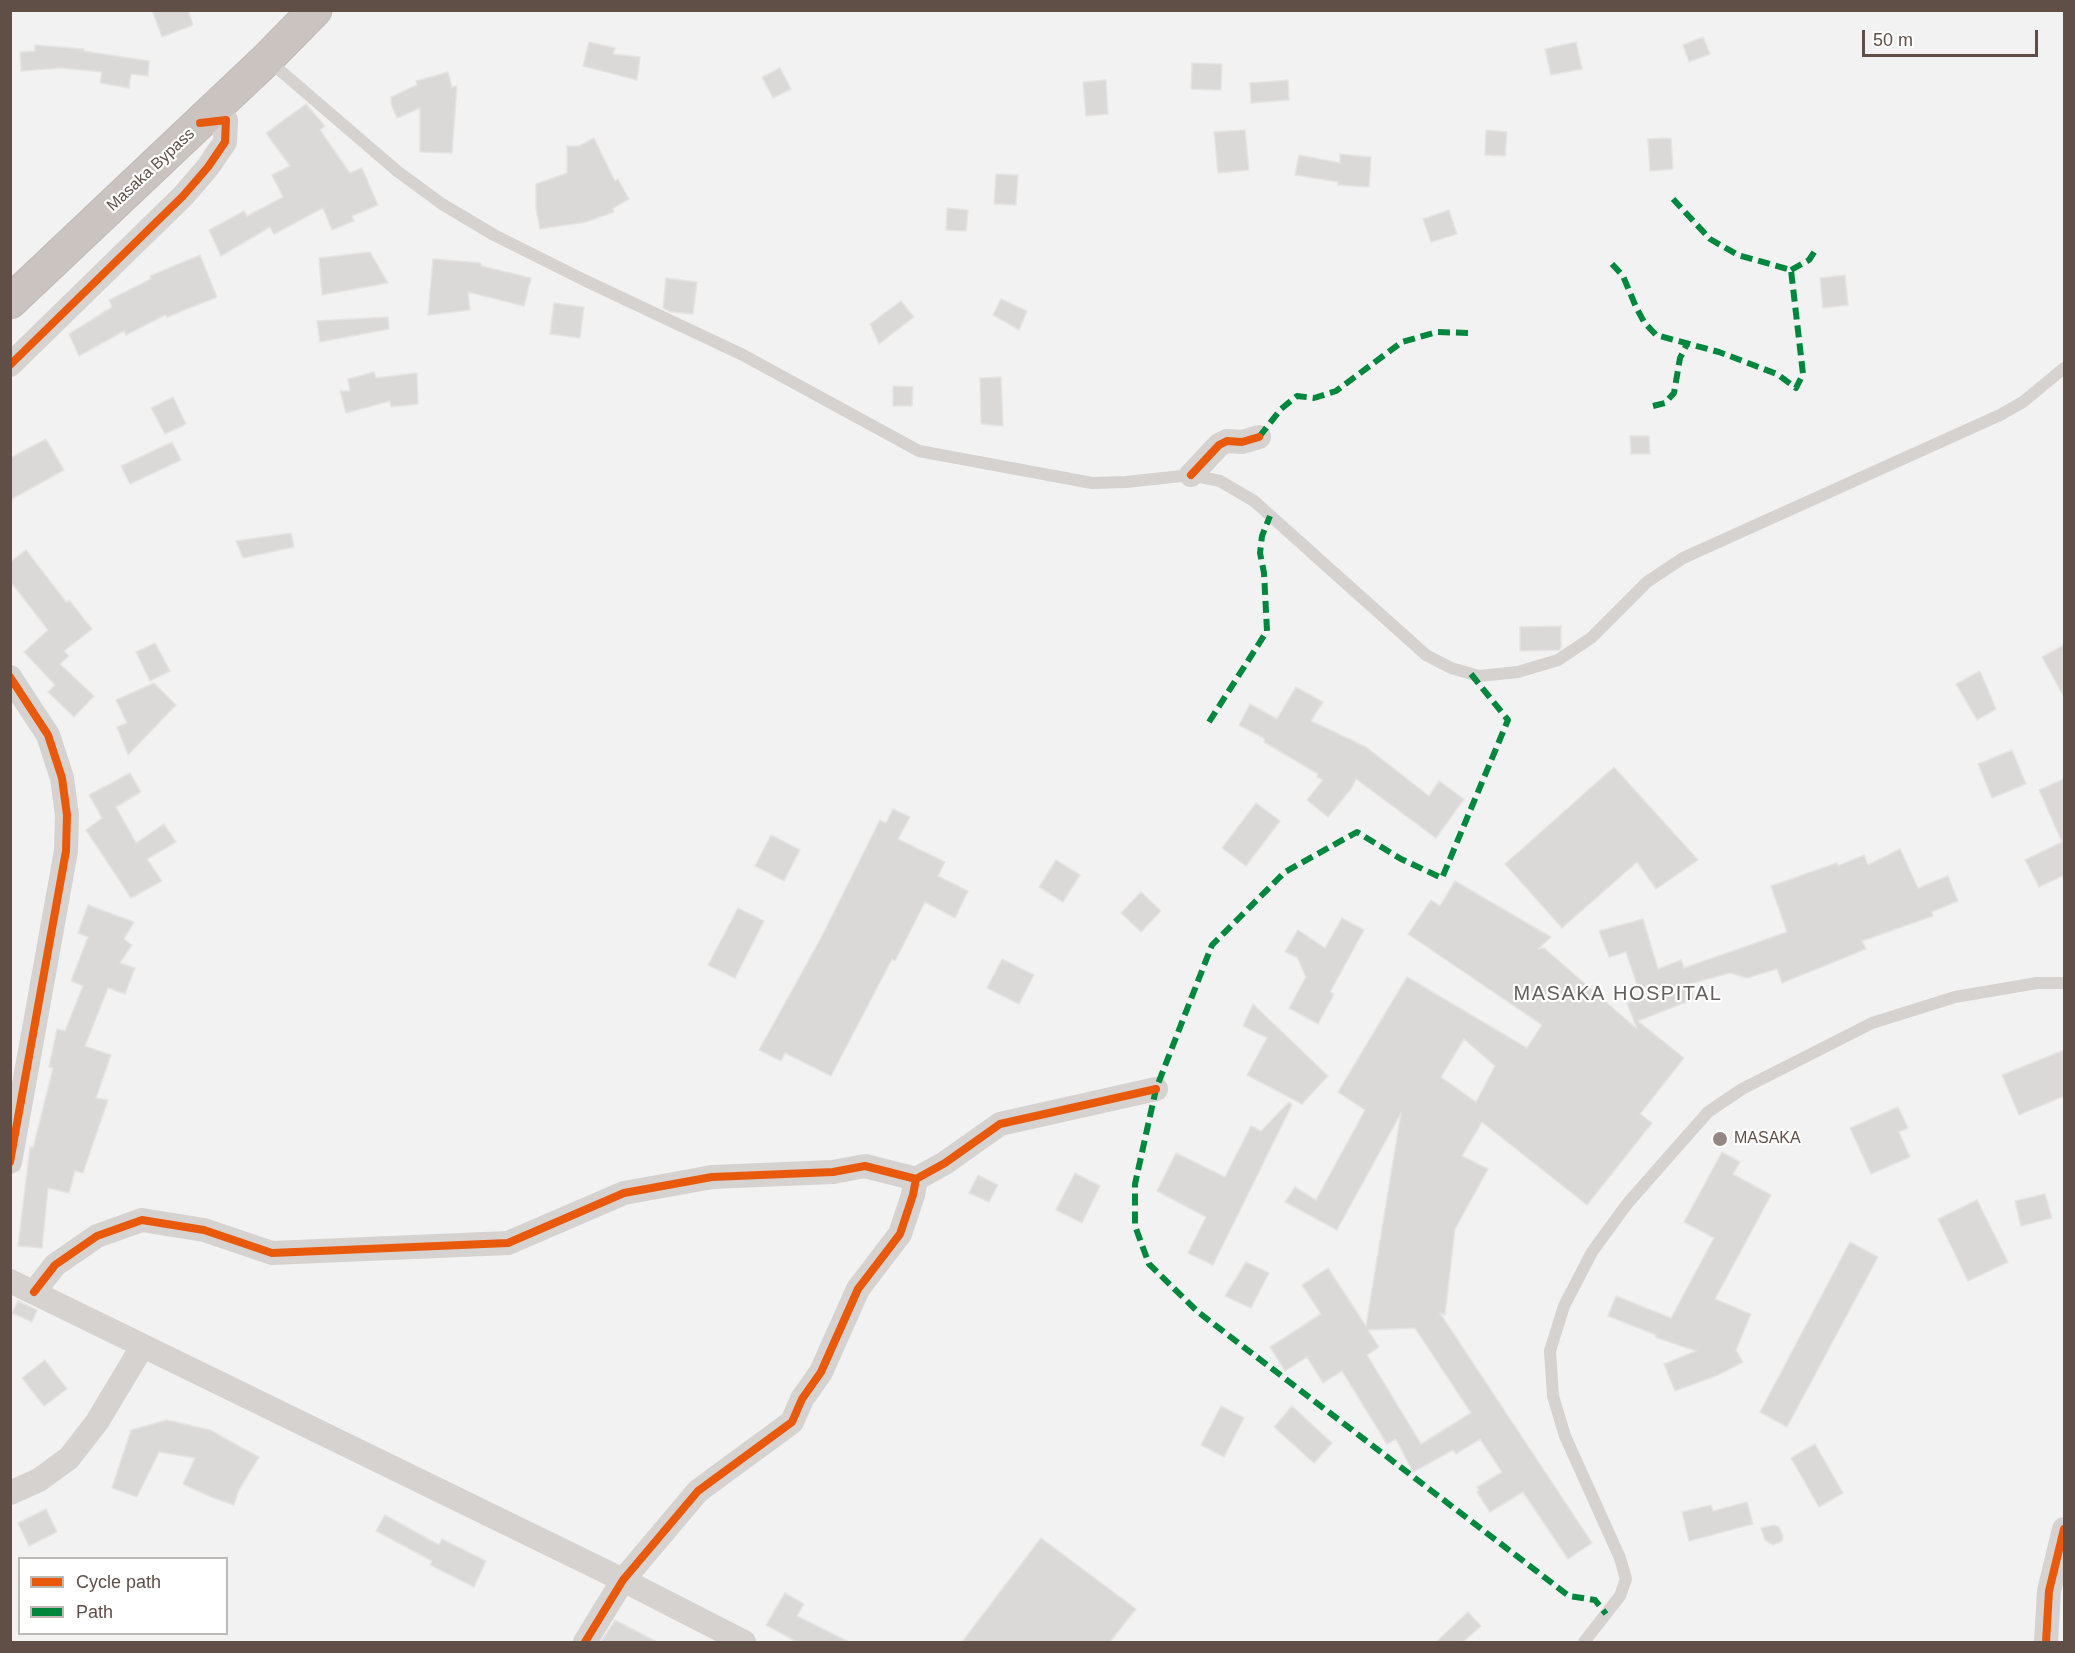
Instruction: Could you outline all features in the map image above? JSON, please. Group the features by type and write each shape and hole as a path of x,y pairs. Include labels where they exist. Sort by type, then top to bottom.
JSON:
{"highway":[{"name":"Masaka Bypass","path":"10,302 267,59 315,10"}],"street":[{"path":"10,364 183,196 208,167 225,142 226,120 200,123"},
{"path":"1191,475 1219,445 1227,441 1242,441 1259,437"},
{"path":"10,677 48,735 62,778 67,815 66,851 10,1162"},
{"path":"17,1281 55,1265 97,1236 142,1220 204,1230 272,1253 508,1243 624,1193 712,1177 834,1172 865,1166 916,1179 945,1163 1000,1124 1156,1089"},
{"path":"585,1642 623,1580 698,1491 792,1422 802,1400 821,1372 858,1289 900,1234 916,1179"},
{"path":"17,1281 142,1347 623,1580 744,1642"},
{"path":"10,1493 39,1480 69,1458 96,1422 142,1347"},
{"path":"2046,1642 2049,1591 2064,1529"}],"lane":[{"path":"267,59 397,171 450,209 494,235 574,275 743,355 919,451 1092,483 1191,475 1220,481 1254,501 1426,655 1451,668 1479,676 1508,673 1558,660 1591,638 1647,582 1683,558 2000,415 2022,402 2064,368"},
{"path":"1584,1642 1620,1596 1626,1579 1620,1558 1565,1437 1553,1396 1550,1351 1564,1306 1592,1252 1627,1204 1708,1112 1742,1089 1872,1023 1955,997 2037,983 2064,983"}],"building":[{"path":"152,10 188,10 193,25 162,37"},
{"path":"1703,37 1710,54 1689,62 1683,45"},
{"path":"589,42 615,48 613,54 640,57 637,80 583,66"},
{"path":"1576,42 1582,69 1551,75 1545,49"},
{"path":"35,45 84,49 84,51 149,61 148,76 131,74 129,88 100,83 102,72 61,68 21,71 20,52 35,51"},
{"path":"1192,63 1222,64 1221,90 1191,89"},
{"path":"780,68 791,89 773,98 762,77"},
{"path":"448,72 452,87 457,86 452,153 420,152 420,108 397,118 391,104 391,97 417,85 416,81"},
{"path":"1106,80 1108,114 1086,116 1083,82"},
{"path":"1288,80 1289,100 1251,103 1250,83"},
{"path":"306,104 325,126 320,130 350,173 362,168 378,205 352,216 354,221 332,230 323,208 274,234 270,227 221,256 209,230 244,211 247,216 283,197 272,175 290,166 266,133"},
{"path":"1245,130 1249,170 1218,173 1214,132"},
{"path":"1486,130 1507,132 1505,156 1485,155"},
{"path":"594,138 615,181 618,179 629,199 613,208 614,212 586,222 540,229 536,208 536,184 567,173 567,146 579,146"},
{"path":"1671,138 1673,169 1650,171 1648,139"},
{"path":"1340,154 1371,157 1369,187 1338,185 1338,182 1295,175 1299,155 1340,163"},
{"path":"996,174 1018,175 1016,205 994,204"},
{"path":"947,208 968,210 966,231 946,230"},
{"path":"1449,210 1457,234 1431,242 1423,219"},
{"path":"370,252 388,283 322,295 319,258"},
{"path":"200,255 217,297 167,317 165,315 126,335 124,331 79,356 69,334 112,307 109,300 151,279 150,276"},
{"path":"433,259 481,263 481,266 531,278 524,306 468,292 470,310 428,315"},
{"path":"1845,275 1848,305 1823,308 1820,278"},
{"path":"666,278 697,282 693,314 671,312 663,308"},
{"path":"1001,299 1027,311 1019,330 993,315"},
{"path":"901,301 914,317 879,344 870,324"},
{"path":"554,303 584,307 580,338 550,334"},
{"path":"388,317 389,329 320,342 317,321"},
{"path":"374,372 376,378 417,373 418,404 391,407 390,401 346,413 340,391 350,391 348,379"},
{"path":"1001,377 1003,426 981,424 980,378"},
{"path":"893,386 913,387 912,406 893,406"},
{"path":"173,397 186,424 165,434 151,408"},
{"path":"1630,436 1649,436 1650,454 1631,454"},
{"path":"46,439 64,470 10,500 10,458"},
{"path":"172,442 181,460 130,484 121,466"},
{"path":"291,533 294,547 243,558 236,541"},
{"path":"26,550 67,603 69,600 92,629 64,651 69,656 60,664 94,696 74,717 48,692 55,685 24,652 48,630 10,581 10,562"},
{"path":"1561,626 1561,648 1559,650 1520,651 1520,627"},
{"path":"155,643 170,671 150,681 136,652"},
{"path":"2064,645 2064,697 2042,657"},
{"path":"1980,671 1996,709 1977,720 1956,684"},
{"path":"154,683 176,705 128,755 117,727 127,723 116,700"},
{"path":"1296,687 1323,702 1311,721 1366,747 1429,796 1439,781 1464,799 1436,838 1356,779 1351,789 1328,817 1307,800 1323,780 1317,777 1318,774 1264,742 1265,739 1239,725 1250,704 1277,719"},
{"path":"2012,750 2026,784 1992,798 1978,764"},
{"path":"1614,767 1698,860 1656,889 1637,862 1562,928 1505,864"},
{"path":"130,773 141,792 116,807 136,843 164,824 176,842 147,859 162,881 131,898 86,830 102,818 89,795"},
{"path":"2064,779 2064,875 2039,887 2025,860 2062,842 2039,790"},
{"path":"1256,803 1280,821 1246,866 1222,848"},
{"path":"893,809 910,817 898,839 945,862 938,876 968,891 955,918 925,902 895,961 892,959 831,1076 785,1053 781,1061 759,1050 821,938 880,820 886,823"},
{"path":"771,835 800,850 784,881 755,866"},
{"path":"1900,849 1918,888 1948,876 1958,901 1932,912 1933,916 1862,941 1866,949 1782,983 1777,969 1747,978 1730,973 1690,984 1694,999 1638,1021 1684,1058 1640,1114 1652,1123 1587,1205 1482,1122 1462,1156 1488,1169 1455,1229 1445,1315 1440,1313 1592,1543 1568,1559 1523,1492 1490,1512 1477,1492 1479,1490 1477,1487 1502,1472 1480,1439 1456,1454 1453,1450 1413,1472 1396,1439 1387,1444 1342,1371 1323,1383 1307,1357 1285,1371 1270,1347 1321,1314 1302,1285 1328,1268 1366,1326 1401,1113 1337,1230 1285,1202 1295,1187 1316,1200 1365,1110 1338,1092 1407,977 1527,1048 1542,1025 1408,934 1431,900 1440,906 1455,881 1551,937 1538,949 1544,948 1637,1029 1627,1003 1641,997 1626,952 1609,957 1599,931 1643,919 1658,969 1681,960 1684,968 1787,932 1771,886 1837,863 1838,866 1864,855 1868,865","holes":["1464,1039 1495,1066 1476,1102 1441,1077","1415,1328 1471,1413 1421,1444 1367,1355 1379,1347 1368,1330"]},
{"path":"1056,860 1080,875 1063,902 1039,887"},
{"path":"1141,892 1161,911 1141,932 1121,913"},
{"path":"88,905 134,922 124,939 132,945 120,963 135,968 125,994 108,988 85,1046 111,1055 96,1098 108,1100 83,1173 75,1171 69,1193 48,1188 42,1248 18,1246 30,1147 33,1148 53,1068 49,1067 57,1029 65,1031 83,986 71,981 88,937 78,933"},
{"path":"738,908 764,921 735,978 708,965"},
{"path":"1342,918 1364,930 1330,992 1334,994 1318,1024 1289,1008 1306,977 1297,957 1285,952 1298,930 1325,948"},
{"path":"1002,959 1034,975 1019,1004 987,988"},
{"path":"1253,1004 1328,1076 1302,1104 1247,1075 1267,1038 1243,1026"},
{"path":"2064,1050 2064,1096 2019,1115 2002,1075"},
{"path":"1289,1102 1292,1105 1213,1265 1188,1253 1206,1217 1157,1191 1176,1153 1225,1177 1251,1126 1261,1131"},
{"path":"1898,1107 1908,1128 1899,1132 1910,1157 1871,1174 1850,1128"},
{"path":"1722,1152 1740,1162 1733,1174 1771,1195 1715,1299 1751,1314 1736,1350 1743,1362 1718,1375 1675,1391 1664,1364 1696,1351 1655,1337 1656,1335 1608,1316 1616,1296 1671,1318 1714,1238 1684,1222"},
{"path":"1075,1173 1100,1186 1082,1223 1056,1210"},
{"path":"978,1175 998,1185 989,1202 969,1193"},
{"path":"2045,1194 2052,1218 2021,1226 2015,1201"},
{"path":"1977,1200 2008,1262 1968,1281 1938,1219"},
{"path":"1850,1242 1878,1257 1787,1427 1760,1412"},
{"path":"1246,1262 1269,1273 1251,1308 1225,1296"},
{"path":"18,1301 37,1310 32,1322 12,1313"},
{"path":"45,1360 67,1389 44,1406 22,1378"},
{"path":"1221,1406 1244,1418 1224,1457 1201,1445"},
{"path":"1292,1406 1332,1443 1314,1463 1274,1427"},
{"path":"167,1420 210,1430 259,1457 239,1490 234,1505 183,1484 195,1458 159,1452 137,1497 112,1488 131,1430"},
{"path":"1815,1444 1843,1493 1819,1507 1791,1458"},
{"path":"1747,1502 1753,1524 1689,1541 1682,1512 1711,1505 1713,1511"},
{"path":"46,1509 57,1532 29,1546 18,1523"},
{"path":"385,1515 439,1545 442,1539 486,1561 474,1587 430,1565 432,1561 376,1531"},
{"path":"1774,1525 1779,1527 1783,1536 1782,1541 1773,1545 1765,1540 1761,1528"},
{"path":"1041,1538 1136,1609 1110,1642 962,1642"},
{"path":"785,1593 804,1604 797,1616 849,1642 797,1642 766,1625"},
{"path":"1468,1612 1481,1626 1463,1642 1436,1642"},
{"path":"615,1620 657,1642 601,1642"}],"marked path":[{"path":"1612,264 1623,276 1644,322 1656,335 1719,352 1777,374 1796,388 1803,374 1791,270 1738,255 1710,239 1673,199"},
{"path":"1791,270 1809,260 1817,248"},
{"path":"1259,437 1281,409 1297,396 1314,398 1336,391 1402,342 1437,332 1470,333"},
{"path":"1653,406 1665,403 1674,393 1680,358 1687,344"},
{"path":"1209,722 1267,631 1264,573 1260,553 1262,536 1270,516"},
{"path":"1471,674 1508,720 1442,878 1401,859 1357,832 1285,872 1212,945 1156,1089 1135,1184 1135,1226 1149,1264 1198,1312 1569,1596 1595,1600 1606,1614"}],"cycle path":[{"path":"10,365 183,196 208,167 225,142 226,120 200,123"},
{"path":"1191,475 1219,445 1227,441 1242,442 1259,437"},
{"path":"10,677 48,735 62,778 67,815 66,851 10,1162"},
{"path":"34,1292 55,1265 97,1236 142,1220 204,1230 272,1253 508,1243 624,1193 712,1177 833,1172 865,1166 916,1179 945,1163 1000,1124 1156,1089"},
{"path":"585,1642 623,1580 698,1491 792,1422 802,1399 821,1372 858,1289 900,1234 916,1179"},
{"path":"2046,1642 2049,1591 2064,1529"}],"place":[{"name":"MASAKA","path":"1720,1139"}],"district":[{"name":"MASAKA HOSPITAL","path":"1618,994"}]}
